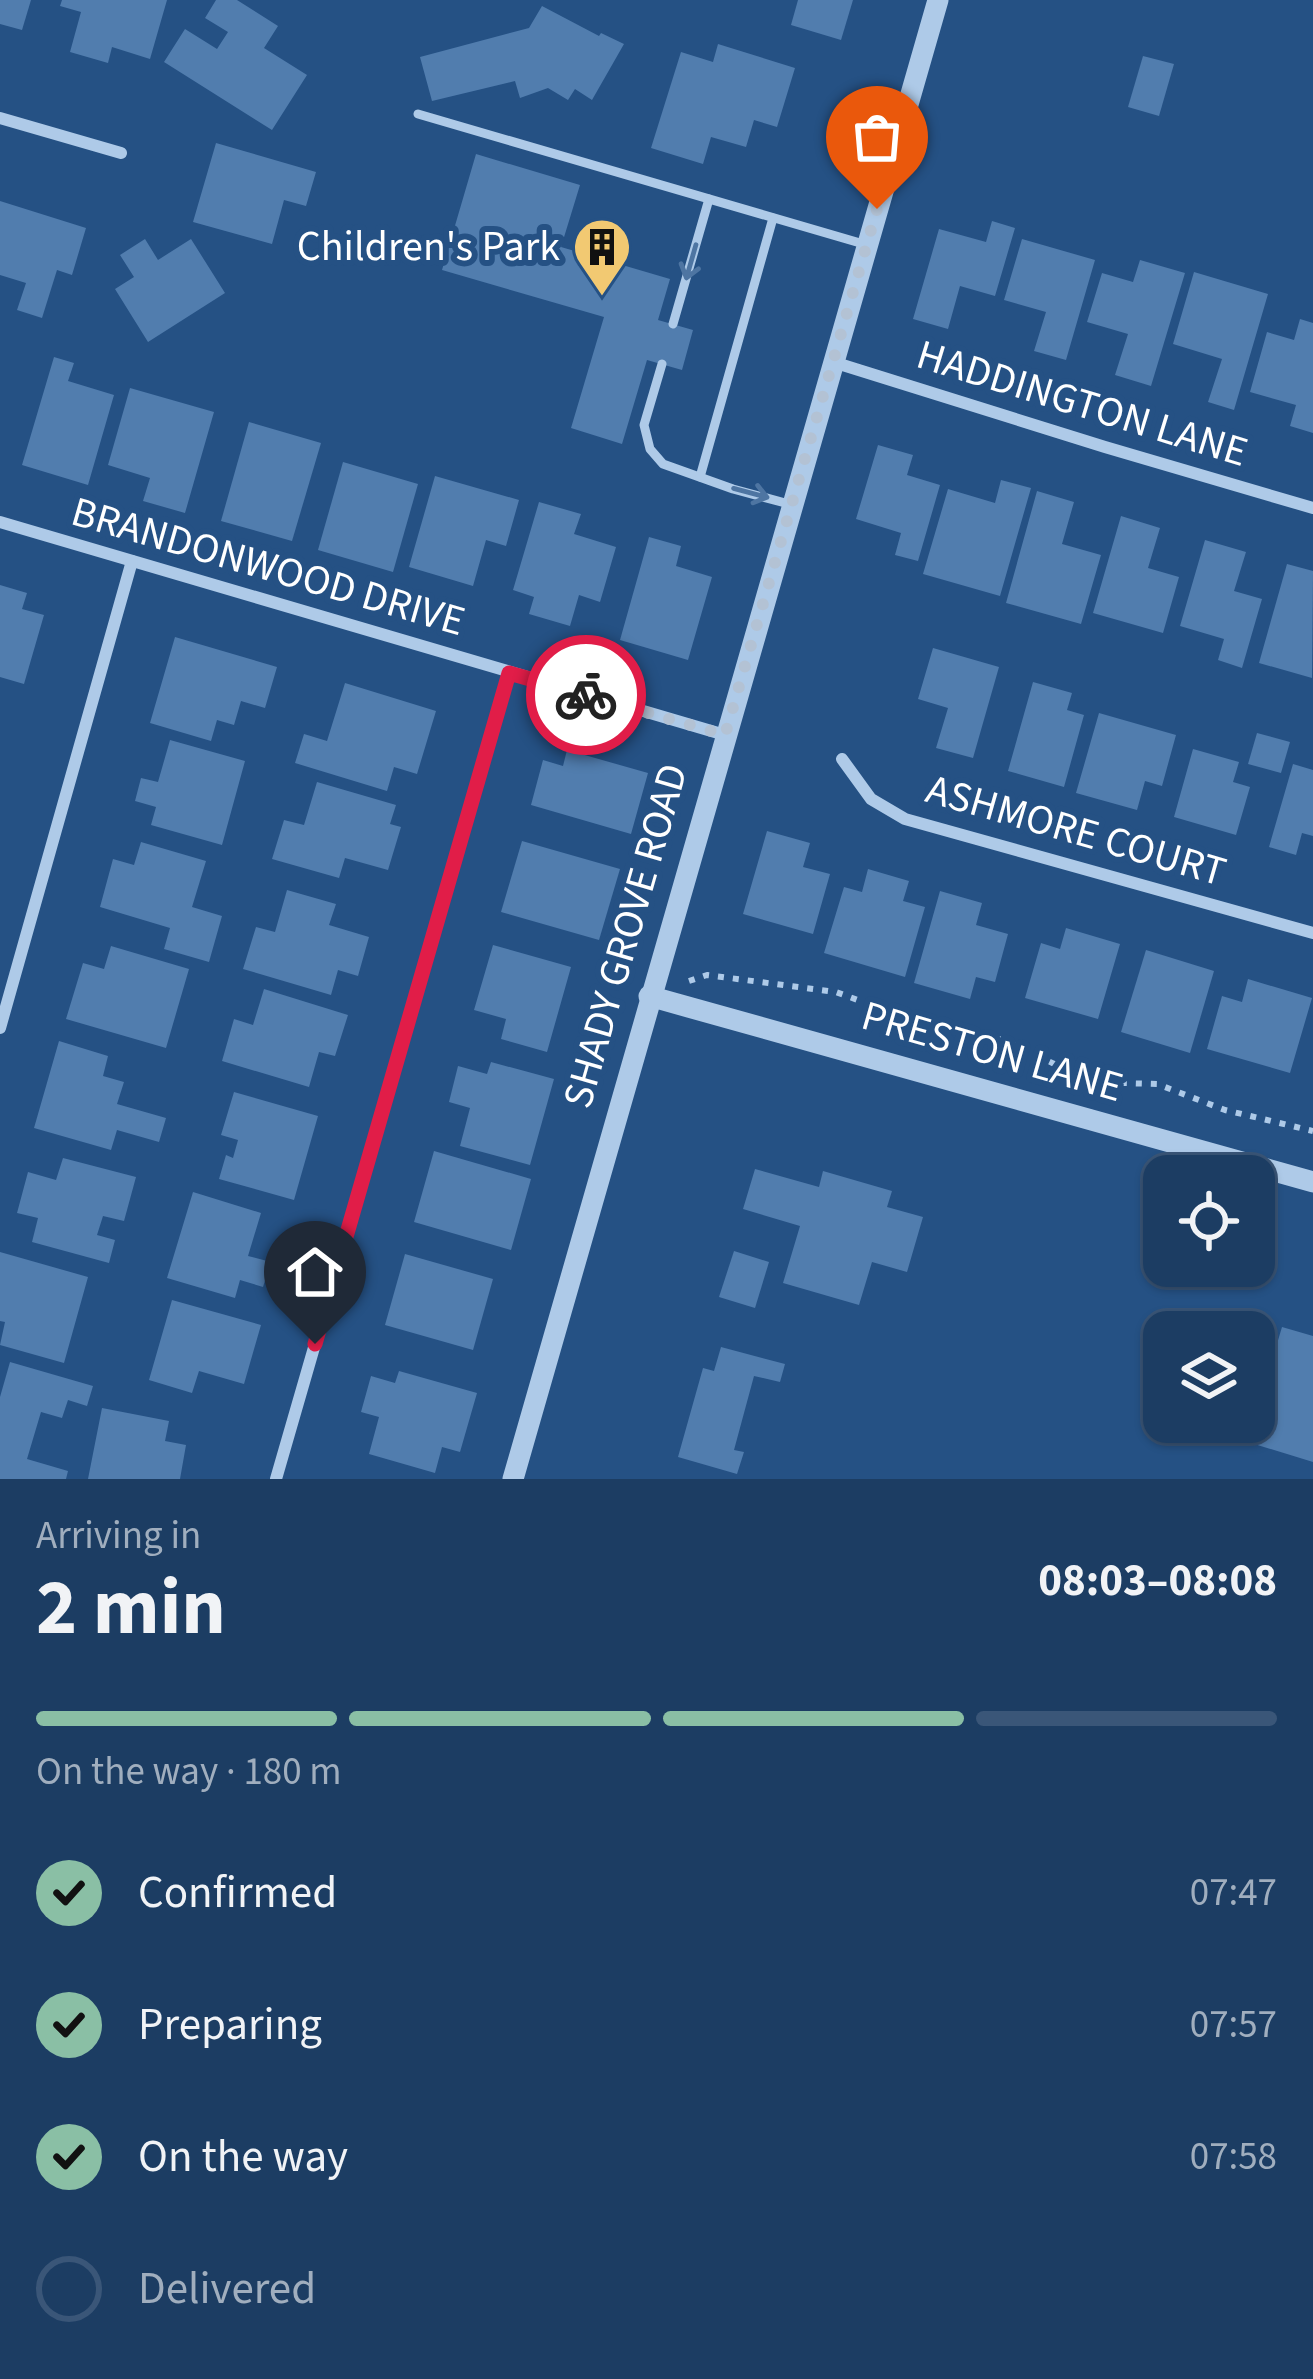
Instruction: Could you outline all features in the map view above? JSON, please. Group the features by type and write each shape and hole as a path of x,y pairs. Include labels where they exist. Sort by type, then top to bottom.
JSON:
{"street":[{"name":"SHADY GROVE ROAD","path":"513,1479 938,0"},
{"path":"0,118 121,153"},
{"name":"HADDINGTON LANE","path":"833,362 1313,508"},
{"name":"BRANDONWOOD DRIVE","path":"0,522 725,735"},
{"path":"0,1028 132,560"},
{"path":"276,1479 509,673"},
{"name":"ASHMORE COURT","path":"842,759 871,799 905,818 1313,933"},
{"name":"PRESTON LANE","path":"649,996 1313,1182"}],"lane":[{"path":"418,114 867,245"},
{"path":"673,324 709,199"},
{"path":"700,477 773,218"},
{"path":"662,364 644,425 650,449 663,464 792,504"}],"path":[{"path":"649,996 706,975 836,992 928,1026 1004,1040 1076,1074 1157,1084 1225,1110 1313,1131"}],"building":[{"path":"0,0 31,0 22,30 0,24"},
{"path":"62,0 167,0 150,59 112,47 108,63 70,52 81,12 60,6"},
{"path":"216,0 237,0 278,26 264,48 307,75 272,130 164,62 185,29 217,49 228,32 205,18"},
{"path":"798,0 853,0 841,40 791,25"},
{"path":"542,6 624,44 592,100 575,89 568,100 548,88 520,98 515,81 432,101 420,57 529,28"},
{"path":"718,44 795,68 777,127 754,120 746,147 711,137 703,164 651,148 681,52 713,62"},
{"path":"1143,56 1174,64 1159,116 1128,107"},
{"path":"216,143 316,172 306,206 284,200 272,244 193,222"},
{"name":"Children's Park","path":"476,154 580,185 561,247 670,279 658,320 693,330 682,370 647,360 622,444 571,428 604,317 442,270"},
{"path":"0,201 86,228 72,275 57,270 42,318 17,310 26,283 0,275"},
{"path":"992,221 1015,228 995,296 960,286 948,329 913,319 939,229 986,242"},
{"path":"145,239 158,260 191,239 225,293 148,342 115,289 134,277 120,255"},
{"path":"1022,239 1095,260 1066,360 1034,351 1046,312 1004,300"},
{"path":"1140,260 1185,273 1151,386 1115,375 1128,334 1087,322 1102,273 1133,282"},
{"path":"1194,272 1268,294 1234,410 1208,402 1222,359 1173,344"},
{"path":"1300,319 1313,323 1313,433 1290,426 1296,405 1250,392 1267,332 1294,340"},
{"path":"54,357 74,363 68,381 114,395 88,485 22,465"},
{"path":"130,388 214,412 185,513 143,501 150,478 108,465"},
{"path":"249,422 321,443 292,541 221,521"},
{"path":"878,445 913,455 907,475 940,485 918,561 895,555 901,533 856,519"},
{"path":"343,462 418,484 393,572 318,550"},
{"path":"435,476 519,500 506,546 486,540 473,586 409,567"},
{"path":"1001,480 1031,488 1000,596 923,574 948,489 995,503"},
{"path":"1037,491 1074,502 1062,544 1101,555 1081,624 1006,603"},
{"path":"539,502 581,514 574,534 616,547 600,602 579,595 570,626 529,614 534,597 513,590"},
{"path":"1121,516 1160,528 1148,568 1179,577 1163,633 1093,613"},
{"path":"649,537 681,546 676,566 712,577 688,660 620,640"},
{"path":"1205,540 1246,552 1234,591 1262,599 1242,668 1218,660 1224,639 1180,626"},
{"path":"1287,564 1313,571 1312,678 1259,663"},
{"path":"0,585 27,593 22,609 44,615 24,684 0,677"},
{"path":"175,637 277,667 265,708 241,701 234,725 217,720 211,741 150,723"},
{"path":"933,648 999,667 973,758 936,748 948,708 918,699"},
{"path":"1033,682 1072,693 1067,710 1084,715 1064,787 1008,771"},
{"path":"345,683 436,711 417,774 394,767 387,791 295,763 304,734 327,741"},
{"path":"1099,713 1176,735 1162,786 1145,781 1137,810 1076,793"},
{"path":"1257,733 1290,742 1281,773 1248,764"},
{"path":"170,740 245,761 222,845 151,825 156,807 135,801 141,778 158,782"},
{"path":"1193,749 1239,762 1233,782 1250,787 1236,835 1174,817"},
{"path":"567,750 648,773 631,834 531,805 543,760 563,766"},
{"path":"1293,764 1313,770 1313,836 1302,833 1296,855 1269,847"},
{"path":"317,782 396,805 390,824 401,827 388,870 345,858 339,878 272,859 284,820 304,825"},
{"path":"767,831 810,843 803,867 830,874 813,934 743,914"},
{"path":"522,841 620,869 599,940 501,912"},
{"path":"141,842 206,861 192,907 222,916 209,962 164,949 170,928 100,907 113,859 134,865"},
{"path":"868,869 909,881 903,901 925,907 905,977 824,953 844,887 862,892"},
{"path":"287,890 336,904 329,925 369,937 358,976 338,970 331,995 243,969 256,927 275,932"},
{"path":"940,891 982,903 976,925 1008,934 995,982 976,977 970,999 914,983"},
{"path":"1066,928 1120,944 1098,1019 1025,998 1041,943 1060,949"},
{"path":"493,945 571,967 547,1052 501,1039 506,1019 474,1010"},
{"path":"111,946 189,969 166,1048 66,1019 83,963 104,969"},
{"path":"1146,950 1214,971 1190,1053 1121,1032"},
{"path":"1248,979 1312,998 1290,1073 1207,1049 1222,996 1242,1002"},
{"path":"264,989 348,1015 335,1056 319,1052 309,1087 222,1061 234,1019 253,1025"},
{"path":"59,1041 108,1056 103,1076 124,1082 117,1104 166,1118 159,1142 117,1130 111,1150 34,1128"},
{"path":"491,1062 554,1079 530,1165 460,1146 470,1108 449,1102 458,1066 487,1074"},
{"path":"234,1092 318,1116 294,1200 219,1179 226,1155 233,1158 238,1140 221,1135"},
{"path":"434,1151 531,1179 511,1250 414,1222"},
{"path":"63,1158 136,1177 124,1221 103,1216 97,1235 115,1240 109,1263 32,1242 38,1218 17,1213 28,1172 56,1180"},
{"path":"755,1169 819,1187 823,1171 892,1191 887,1207 923,1217 907,1272 872,1262 859,1305 783,1283 800,1226 743,1209"},
{"path":"193,1192 261,1213 248,1256 271,1262 263,1287 240,1280 235,1298 167,1278"},
{"path":"734,1251 769,1262 755,1308 719,1297"},
{"path":"0,1252 88,1277 64,1363 0,1345 5,1322 0,1321"},
{"path":"405,1254 493,1279 473,1350 385,1325"},
{"path":"172,1300 261,1325 244,1384 199,1371 192,1393 149,1380"},
{"path":"1282,1327 1313,1336 1313,1462 1251,1443 1275,1443 1275,1350"},
{"path":"721,1347 785,1364 780,1382 754,1376 734,1450 744,1452 737,1474 678,1457 703,1368 714,1371"},
{"path":"10,1362 93,1386 87,1406 68,1400 62,1418 41,1412 27,1459 68,1471 66,1479 0,1479 0,1397"},
{"path":"399,1371 477,1393 460,1452 442,1447 435,1473 369,1454 379,1417 361,1412 371,1376 395,1383"},
{"path":"102,1408 169,1421 165,1441 186,1445 180,1479 88,1479"}],"way so far":[{"path":"586,695 725,735 877,209"}],"place":[{"name":"Children's Park","path":"602,298"}],"route":[{"path":"315,1344 509,673 586,695"}]}
